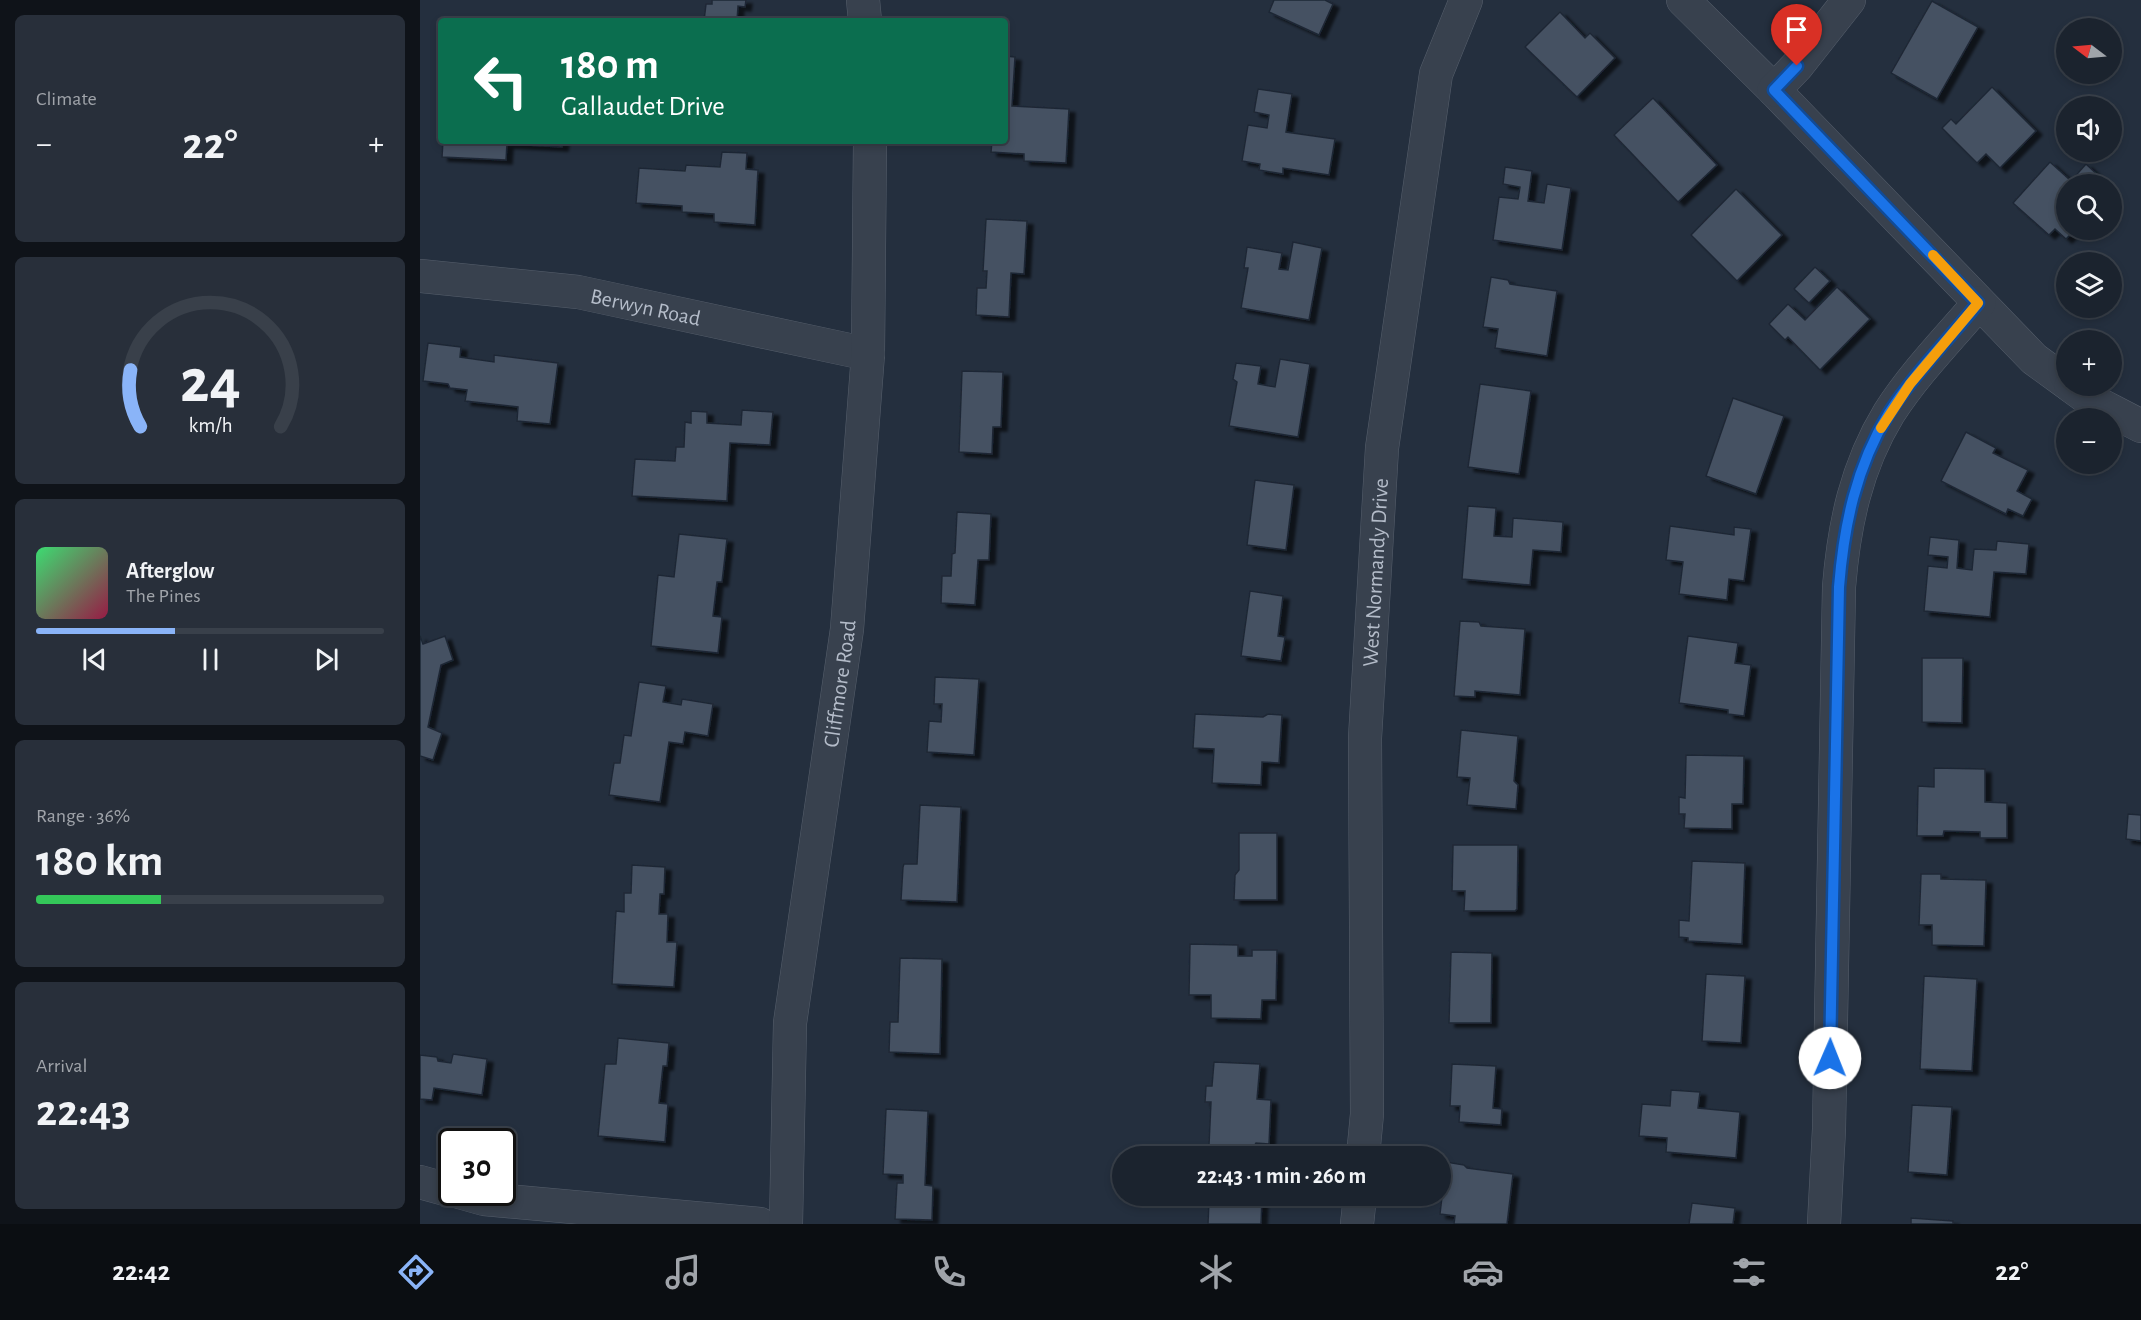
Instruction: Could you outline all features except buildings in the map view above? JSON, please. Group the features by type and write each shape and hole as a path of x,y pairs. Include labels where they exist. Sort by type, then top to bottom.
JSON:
{"street":[{"path":"863,0 865,18"},
{"name":"West Normandy Drive","path":"1364,1146 1367,1114 1365,738 1382,448 1436,74 1466,0"},
{"path":"1683,0 1774,90 1978,303 2034,359 2056,375"},
{"path":"1774,90 1797,66 1849,0"},
{"name":"Cliffmore Road","path":"786,1224 790,1023 847,629 868,354 870,144"},
{"name":"Berwyn Road","path":"420,276 578,292 868,354"},
{"path":"1824,1224 1829,1129 1839,587 1848,516 1857,482 1870,448 1890,413 1910,384 1978,303"},
{"path":"2085,396 2141,426"},
{"path":"420,1182 438,1187"},
{"path":"516,1202 759,1224"},
{"path":"1357,1224 1359,1206"}],"slow traffic":[{"path":"1881,428 1910,384 1978,303 1933,255"}],"route":[{"path":"1797,66 1774,90 1978,303 1910,384 1890,413 1870,448 1857,482 1848,516 1839,587 1830,1058"}]}
